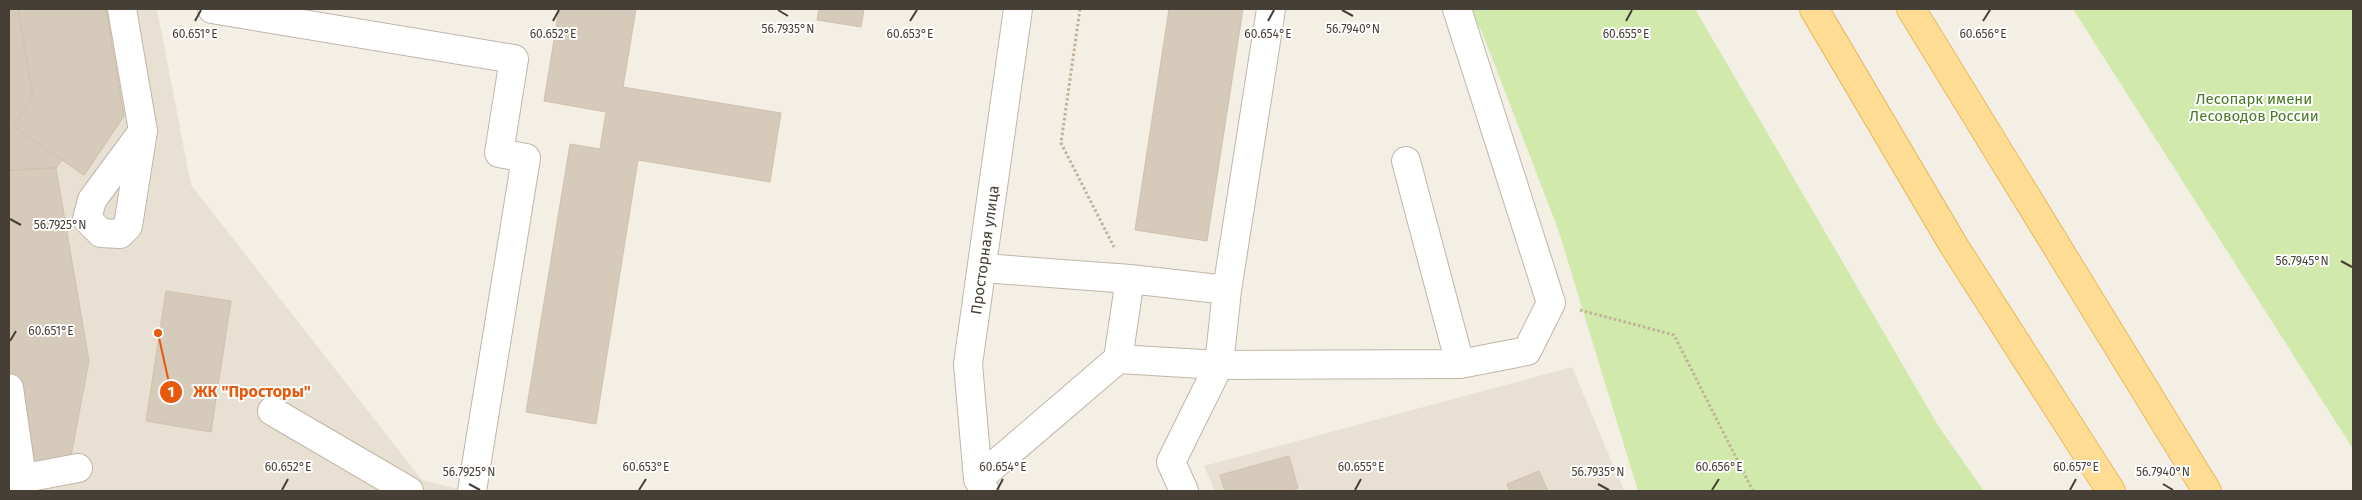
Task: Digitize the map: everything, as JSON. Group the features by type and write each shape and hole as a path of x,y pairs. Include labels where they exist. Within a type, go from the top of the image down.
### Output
{"main road":[{"path":"1814,9 1954,246 2111,491"},
{"path":"1911,9 2207,491"}],"street":[{"path":"122,9 143,131"},
{"path":"212,9 514,59 499,153 526,158 472,491"},
{"name":"Просторная улица","path":"982,485 968,364 1018,9"},
{"path":"1184,491 1171,462 1219,365 1227,290 1271,9"},
{"path":"1118,359 1219,365 1460,364 1527,351 1551,303 1457,9"},
{"path":"1406,162 1460,364"},
{"path":"983,268 1130,279 1227,290"},
{"path":"982,485 1118,359 1130,279"},
{"path":"9,388 15,480 78,468"},
{"path":"272,411 409,491"}],"path":[{"path":"1080,9 1061,143 1130,279"},
{"path":"1551,303 1674,335 1753,491"}],"shaded area":[{"path":"9,9 157,9 191,185 422,480 466,491 9,491"},
{"path":"1572,367 1624,491 1215,491 1204,466"}],"green space":[{"path":"1468,9 1695,9 1939,427 1984,491 1638,491 1558,229 1482,32"},
{"name":"Лесопарк имени Лесоводов России","path":"2073,9 2353,9 2353,449"}],"building":[{"path":"9,9 106,9 124,116 84,175 62,160 56,168 9,170"},
{"path":"18,9 106,9 124,116 84,175 13,126 33,97"},
{"path":"559,9 636,9 623,87 781,113 770,182 638,160 596,424 526,412 570,144 600,149 606,112 544,101"},
{"path":"819,9 864,9 861,27 817,20"},
{"path":"1169,9 1243,9 1207,241 1135,230"},
{"path":"56,168 89,361 71,456 9,467 9,170"},
{"path":"166,291 231,301 211,432 146,421"},
{"path":"1289,456 1298,488 1286,491 1225,491 1220,475"},
{"path":"1539,471 1548,491 1509,491 1507,484"}],"place":[{"name":"ЖК \"Просторы\"","path":"158,333"}]}
